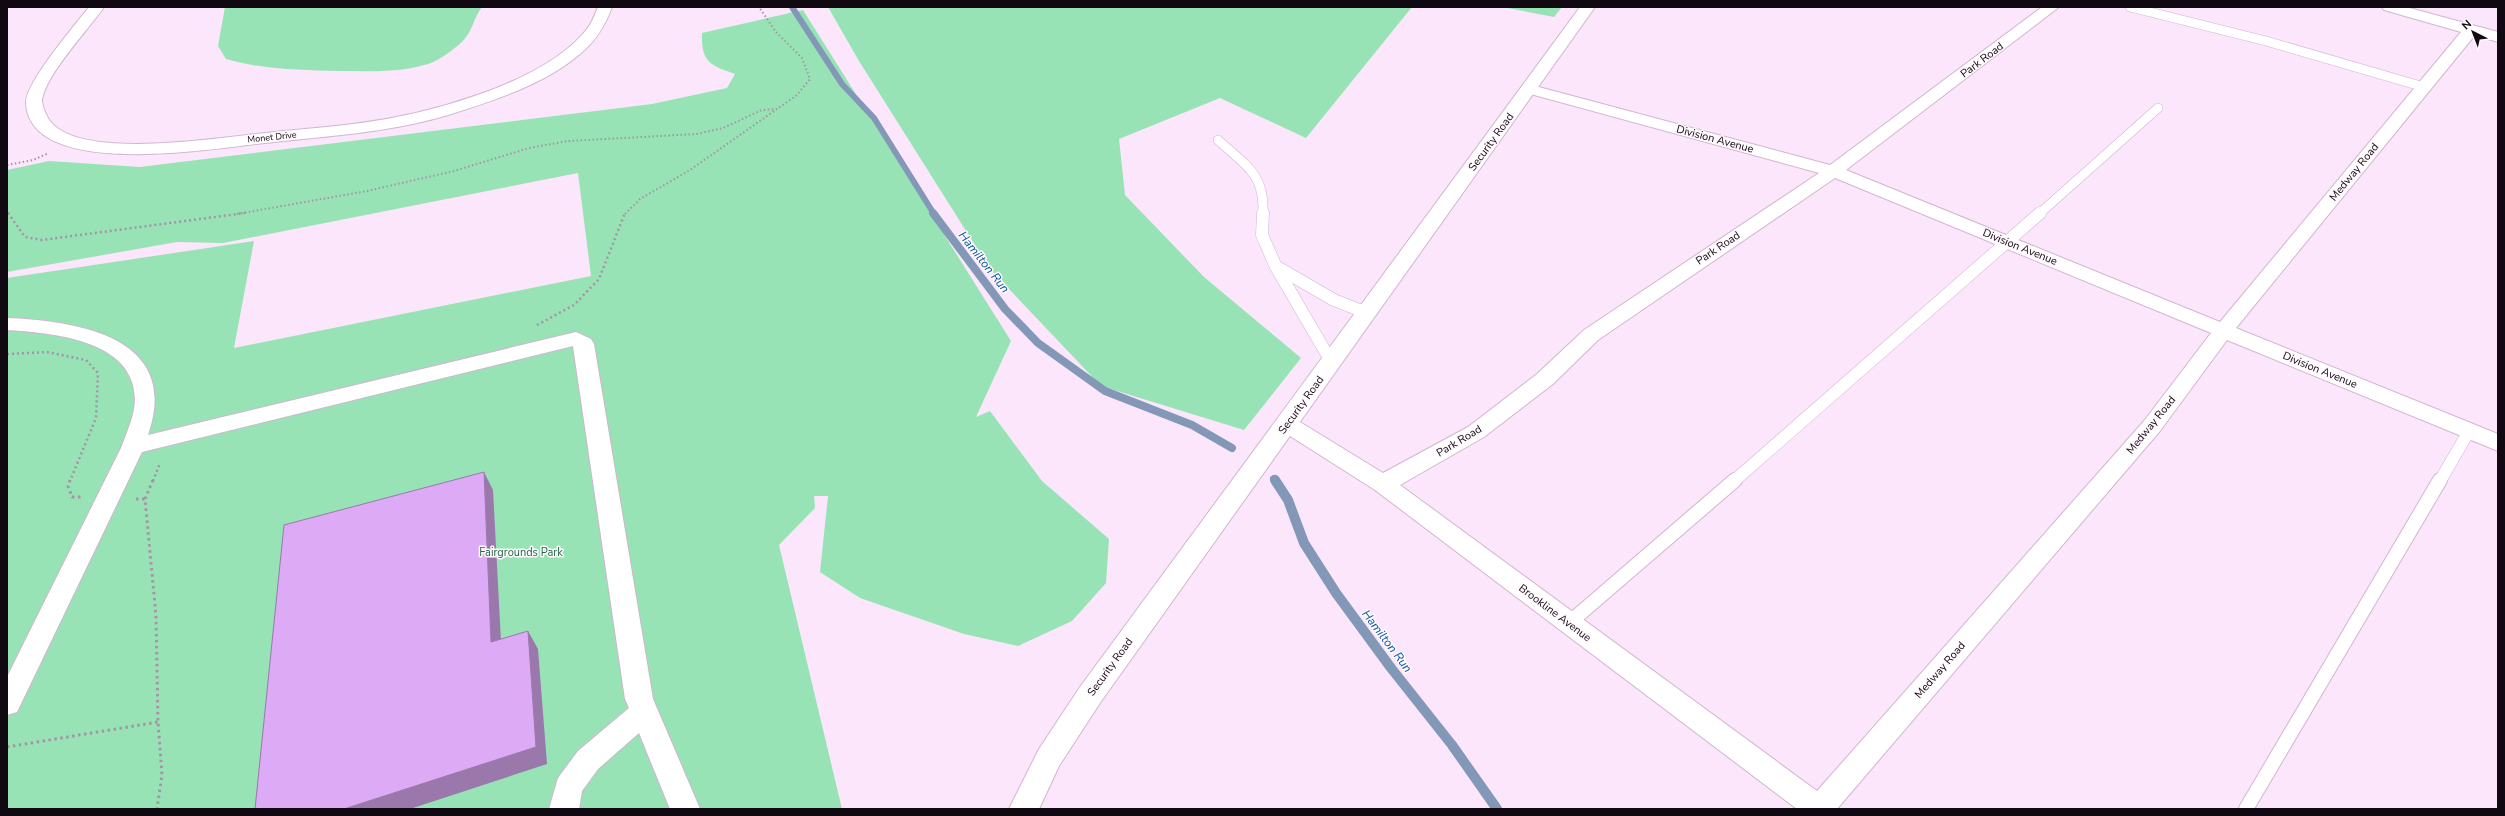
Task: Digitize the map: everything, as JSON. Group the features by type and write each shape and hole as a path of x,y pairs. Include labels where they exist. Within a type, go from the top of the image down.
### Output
{"street":[{"name":"Monet Drive","path":"97,7 42,84 34,100 36,114 44,125 54,133 73,142 102,148 134,150 171,148 385,125 435,114 505,90 537,75 565,58 583,44 596,28 605,7"},
{"name":"Security Road","path":"1024,809 1049,758 1090,695 1332,363 1588,7"},
{"name":"Park Road","path":"1383,484 1476,432 1545,379 1591,335 1833,170 2052,7"},
{"path":"2389,7 2498,37"},
{"name":"Medway Road","path":"1819,809 2152,426 2224,330 2470,30"},
{"name":"Division Avenue","path":"1529,89 1833,170 2498,443"},
{"path":"7,324 42,325 70,331 117,349 129,360 140,376 145,394 142,419 133,446 7,704"},
{"path":"133,446 168,439 576,339 584,344 639,699 684,809"},
{"name":"Brookline Avenue","path":"1287,424 1383,484 1819,809"},
{"path":"564,809 568,787 588,760 644,712"}],"lane":[{"path":"2130,7 2266,41 2424,86"},
{"path":"1569,623 1868,366 2158,108"},
{"path":"1218,140 1257,174 1264,198 1262,235 1276,266 1332,363"},
{"path":"1276,266 1334,300 1367,313"},
{"path":"2246,809 2469,431"}],"path":[{"path":"532,327 574,305 599,279 626,210 640,199 690,170 798,95 810,79 802,58 776,32 759,7"},
{"path":"7,212 18,220 20,230 25,237 42,240 109,232 249,212 367,191 454,171 529,148 568,141 697,134 723,128 762,110 778,109"},
{"path":"7,165 33,160 73,142"},
{"path":"7,354 47,352 86,360 98,373 96,418 68,486 72,497 145,499"},
{"path":"157,809 162,775 158,722 156,616 145,499 168,439"},
{"path":"7,747 158,722"}],"green space":[{"path":"225,7 482,7 466,37 443,57 428,64 406,69 362,71 283,69 240,63 226,59 218,46"},
{"path":"828,7 1412,7 1306,138 1220,98 1119,139 1125,195 1204,277 1301,358 1244,430 1101,386 990,269 859,61"},
{"path":"1502,7 1562,7 1554,17"},
{"name":"Fairgrounds Park","path":"803,10 1011,341 976,417 990,411 1042,481 1109,539 1106,583 1072,621 1018,646 964,634 860,598 820,572 828,496 814,496 815,508 779,545 842,809 7,809 7,278 254,241 234,348 591,276 578,173 223,243 177,242 7,272 7,170 49,161 140,167 652,104 727,88 735,74 714,65 709,61 703,51 702,33"}],"building":[{"path":"484,472 491,642 528,631 536,747 344,809 255,809 284,525"}],"waterway":[{"name":"Hamilton Run","path":"792,7 842,84 874,118 934,214"},
{"name":"Hamilton Run","path":"933,213 1005,309 1038,343 1105,391 1192,425 1232,448"},
{"name":"Hamilton Run","path":"1275,480 1288,500 1304,543 1336,593 1391,668 1452,745 1497,809"}]}
